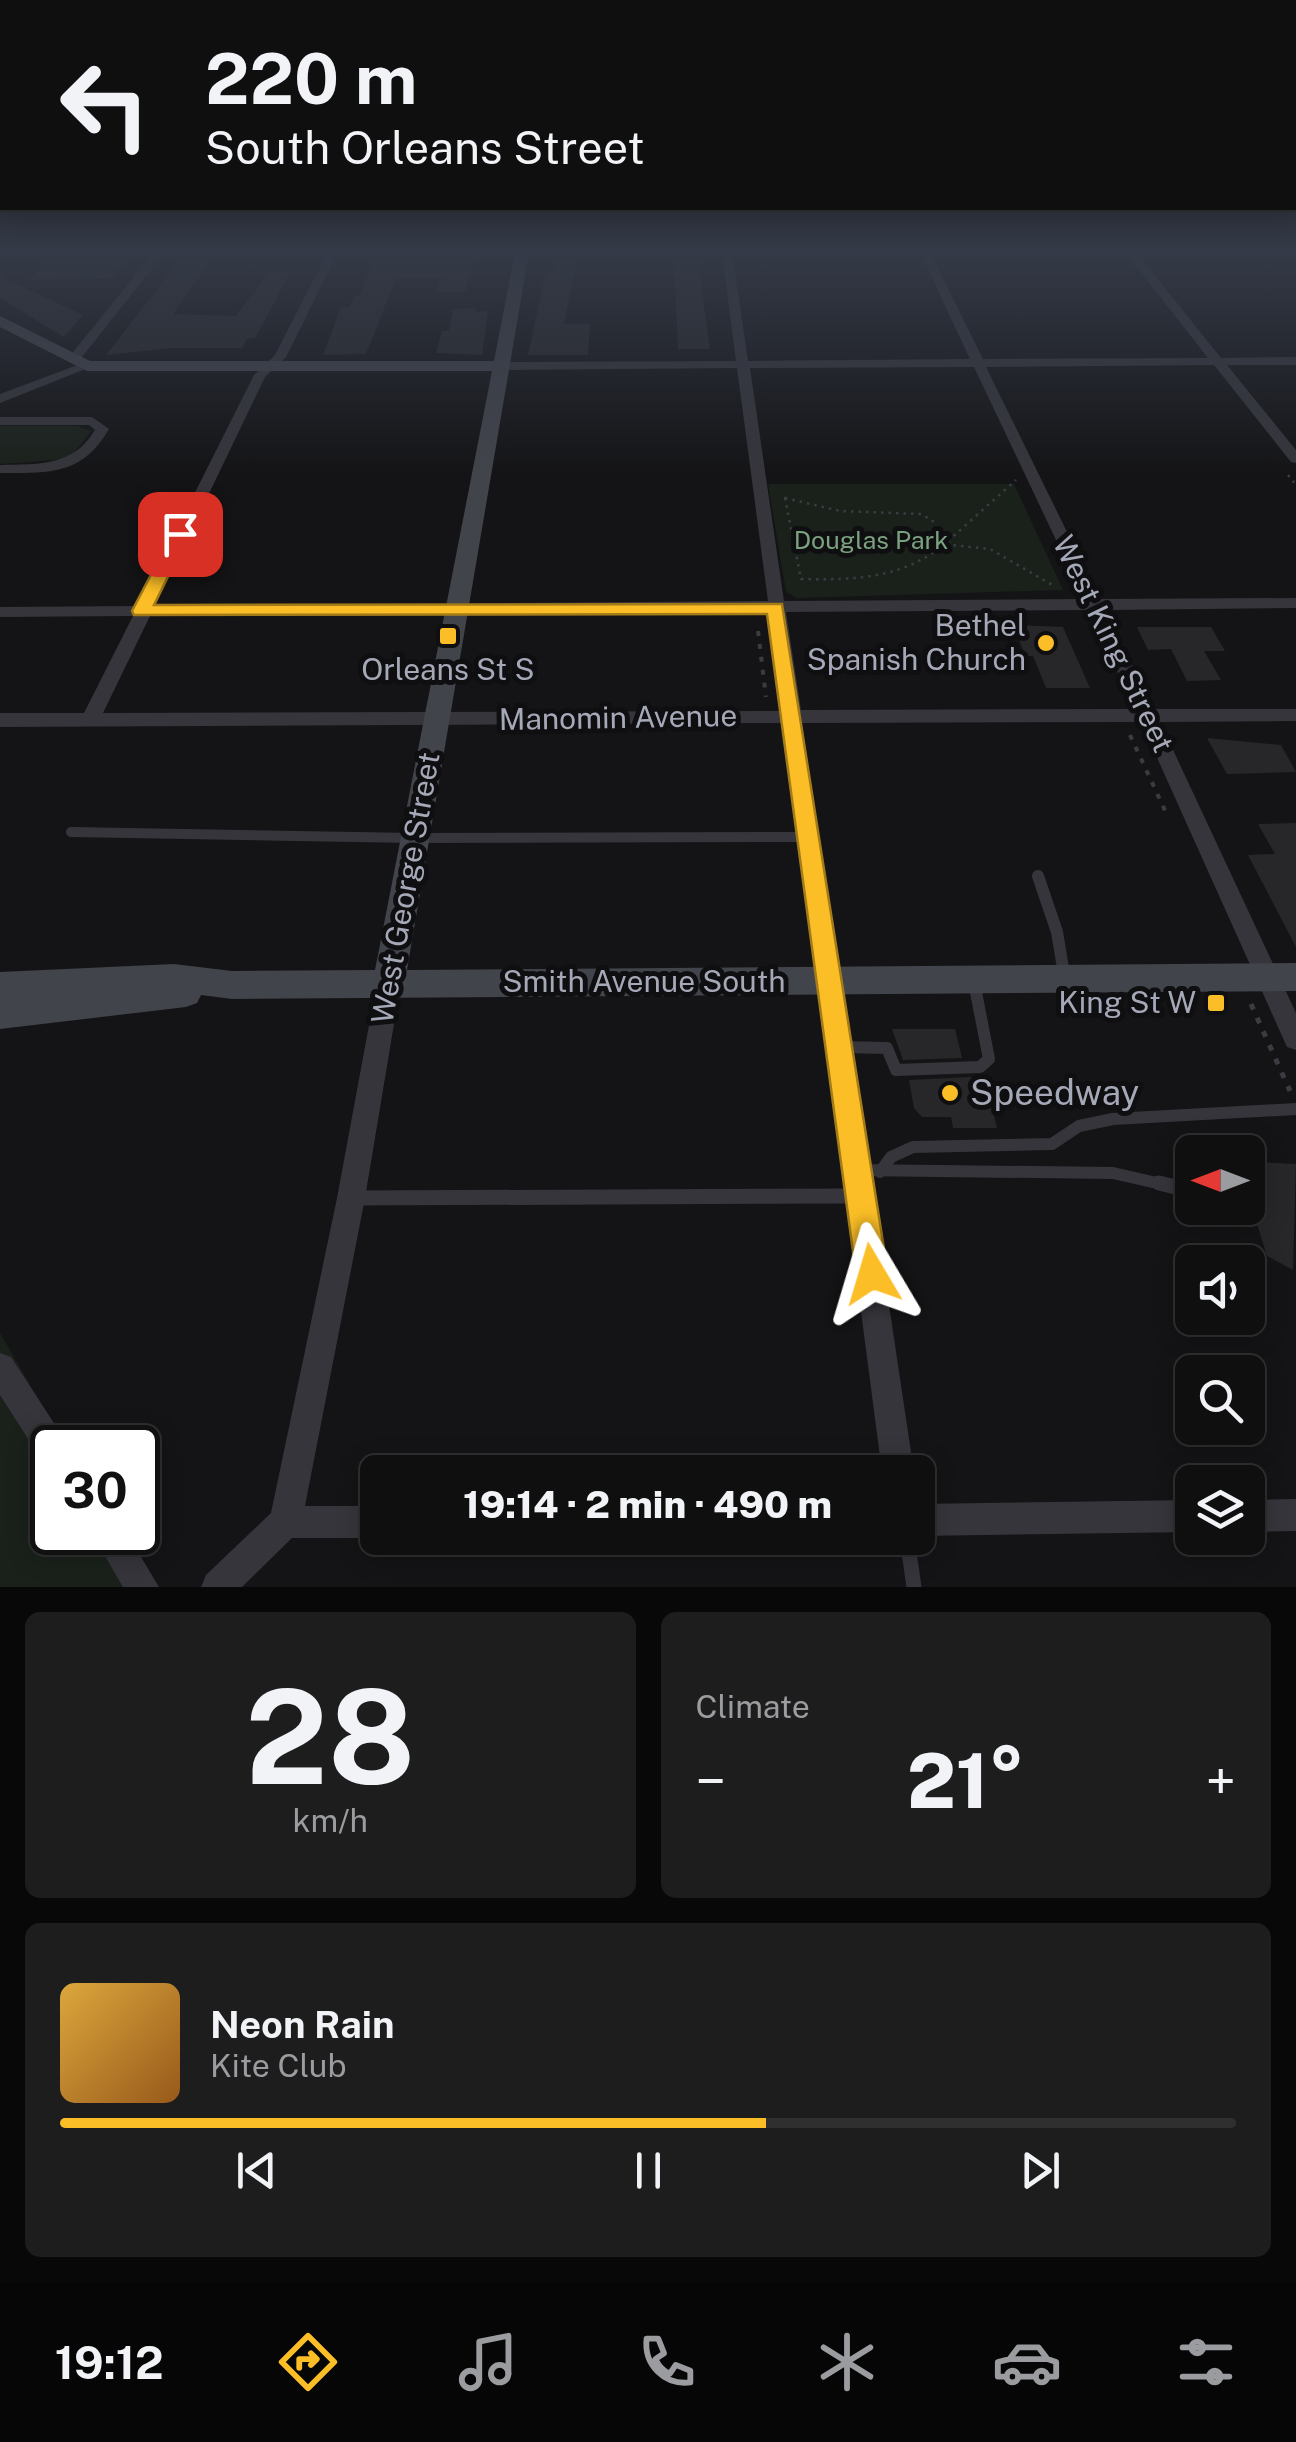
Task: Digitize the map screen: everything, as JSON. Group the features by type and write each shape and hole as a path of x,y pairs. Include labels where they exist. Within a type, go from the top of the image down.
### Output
{"street":[{"path":"10,326 80,363"},
{"path":"80,363 107,326"},
{"path":"90,720 260,376 280,357 296,326"},
{"name":"West George Street","path":"285,1522 352,1198 413,838 509,326"},
{"path":"737,326 841,1047 869,1171 862,1196 896,1455"},
{"name":"West King Street","path":"961,326 1148,716 1296,1039"},
{"path":"1188,326 1296,459"},
{"path":"0,399 80,363 502,366 1296,360"},
{"path":"0,422 92,422 102,429 81,460 54,468 0,468"},
{"path":"0,612 1296,603"},
{"name":"Manomin Avenue","path":"0,720 1296,715"},
{"name":"Smith Avenue South","path":"0,986 174,978 232,985 1065,980 1272,985"},
{"name":"Smith Avenue South","path":"0,1014 166,997 232,985"},
{"path":"0,1368 37,1425"},
{"path":"1265,1516 1296,1515"},
{"path":"935,1520 1175,1516"},
{"path":"218,1587 285,1522 360,1522"},
{"path":"122,1555 142,1587"}],"lane":[{"path":"71,832 413,838 809,836"},
{"path":"1038,876 1057,932 1065,980"},
{"path":"841,1047 887,1048 896,1070 980,1066 989,1058 974,981"},
{"path":"869,1171 913,1146 1052,1144 1079,1126 1112,1119 1296,1107"},
{"path":"869,1171 1113,1173 1175,1187"},
{"path":"352,1198 862,1196"},
{"path":"909,1555 914,1587"}],"path":[{"path":"1028,467 996,491 949,540 896,576 800,579 785,498 853,512 912,510 936,522 949,540 951,545 990,549 1066,591"},
{"path":"756,621 766,698"},
{"path":"1272,985 1251,1004 1296,1107"}],"green space":[{"path":"0,426 77,426 91,431 69,459 0,464"},
{"name":"Douglas Park","path":"768,484 1014,484 1063,590 797,598 786,592"},
{"path":"0,1333 53,1425 30,1425 30,1555 127,1555 146,1587 0,1587"}],"building":[{"path":"46,326 73,326 64,337"},
{"path":"129,326 261,326 255,338 247,339 242,348 171,348 106,355"},
{"path":"334,326 377,326 366,354 323,355"},
{"path":"450,326 486,326 482,355 436,353 442,331 449,331"},
{"path":"534,326 590,326 588,355 528,355"},
{"path":"677,326 707,326 710,349 678,349"},
{"path":"1014,625 1063,627 1090,688 1046,688 1033,656 1025,656"},
{"path":"1137,627 1211,627 1225,651 1204,651 1221,680 1187,681 1171,649 1148,650"},
{"path":"1207,738 1281,745 1296,772 1227,774"},
{"path":"1296,823 1296,947 1248,855 1275,854 1258,824"},
{"path":"892,1029 955,1029 962,1058 903,1060"},
{"path":"971,1077 986,1082 997,1128 953,1128 951,1117 922,1117 914,1108 909,1080"},
{"path":"1265,1162 1296,1164 1293,1270 1267,1256 1257,1225 1265,1225"}],"place":[{"name":"Orleans St S","path":"448,636"},
{"name":"Bethel Spanish Church","path":"1046,643"},
{"name":"King St W","path":"1216,1003"},
{"name":"Speedway","path":"950,1093"}],"route":[{"path":"180,534 141,611 776,608 872,1274"}]}
